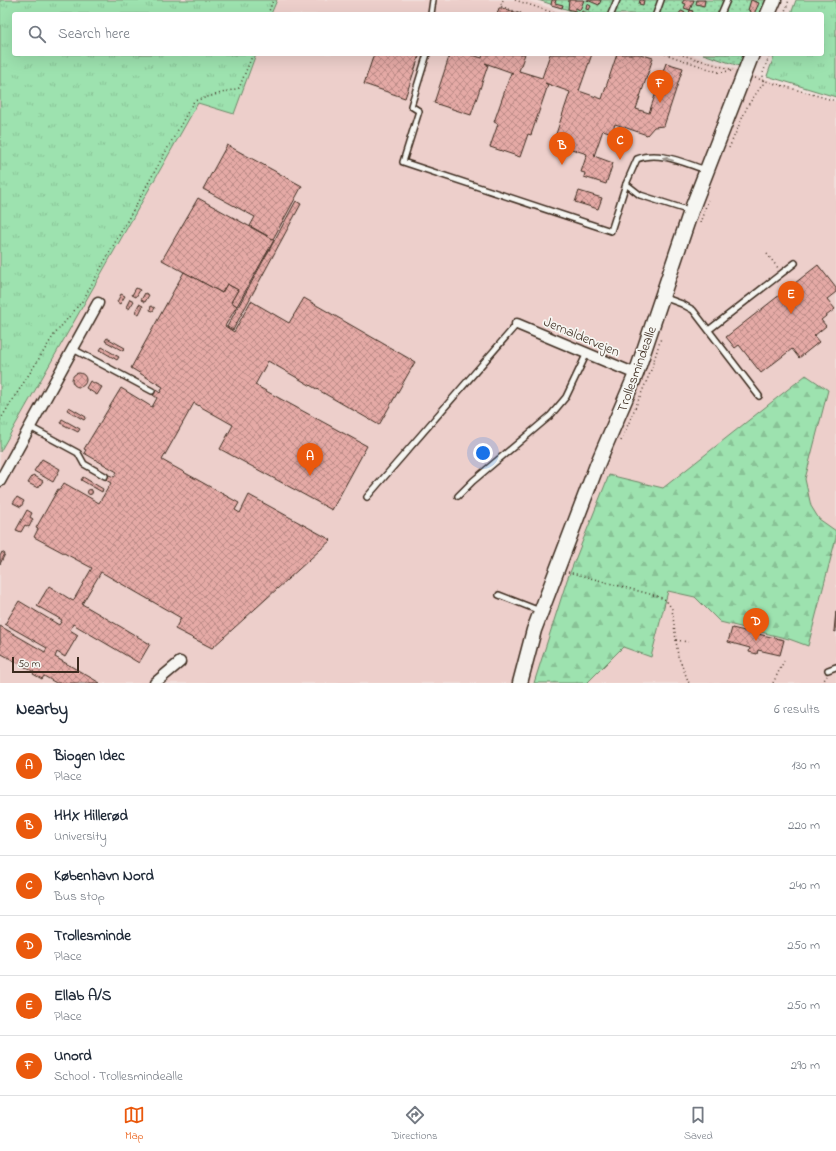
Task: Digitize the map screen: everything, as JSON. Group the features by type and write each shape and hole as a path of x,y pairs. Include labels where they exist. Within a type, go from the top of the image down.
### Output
{"street":[{"path":"769,12 774,0"},
{"name":"Trollesmindealle","path":"520,683 541,612 597,465 636,374 690,211 751,56"},
{"path":"0,481 98,303"},
{"name":"Jernaldervejen","path":"517,324 636,374"},
{"path":"154,683 180,662"}],"lane":[{"path":"431,12 433,0"},
{"path":"612,12 617,0"},
{"path":"657,12 661,0"},
{"path":"722,12 727,0"},
{"path":"426,56 411,106 419,110 403,162 610,231 636,159 643,156 658,156 706,170"},
{"path":"626,184 640,196 690,211"},
{"path":"710,330 795,263"},
{"path":"662,297 682,304 693,310 710,330 759,396"},
{"path":"367,497 517,324"},
{"path":"72,349 152,391"},
{"path":"458,496 473,481 550,416 566,397 587,353"},
{"path":"30,427 78,453 84,464 105,476"},
{"path":"500,595 541,612"},
{"path":"829,671 836,667"}],"path":[{"path":"269,12 273,0"},
{"path":"503,0 500,6 517,12"},
{"path":"515,0 552,12"},
{"path":"785,12 789,0"},
{"path":"0,420 54,334 83,300 194,101 239,88 252,56"},
{"path":"671,56 718,72 734,71 685,56"},
{"path":"728,149 744,114 756,95 763,80 762,73 769,56"},
{"path":"753,77 836,101"},
{"path":"699,225 710,197"},
{"path":"767,254 782,273"},
{"path":"618,445 650,373 663,332"},
{"path":"569,566 567,572 657,596 666,600 672,609 678,656 689,683"},
{"path":"676,640 688,642"},
{"path":"773,683 784,661"},
{"path":"822,683 829,671"}],"shaded area":[{"path":"277,0 525,0 562,12 272,12"},
{"path":"255,56 695,56 836,102 836,683 0,683 0,453 198,103 234,114"}],"green space":[{"path":"0,0 277,0 272,12 12,12 12,56 255,56 234,114 198,103 0,452"},
{"path":"538,0 766,0 762,12 575,12"},
{"path":"796,0 836,0 836,97 767,76 774,56 824,56 824,12 792,12"},
{"path":"709,56 743,56 739,66"},
{"path":"806,375 828,390 805,479 811,506 819,519 836,531 836,538 808,646 789,639 720,622 695,597 668,591 651,657 623,647 587,683 534,683 567,580 609,475 663,488"}],"building":[{"path":"552,0 556,0 555,3 563,5 562,8 551,5"},
{"path":"569,0 584,0 580,10 576,8 575,11 568,9"},
{"path":"587,0 601,0 599,5"},
{"path":"640,0 644,0 643,5 639,4"},
{"path":"684,0 694,0 690,10 684,8 686,4 682,3"},
{"path":"697,0 705,0 704,6 696,4"},
{"path":"751,0 759,3 755,12 748,10"},
{"path":"587,4 591,6 589,10 586,9"},
{"path":"499,8 502,8 515,12 498,12"},
{"path":"373,56 419,56 405,98 364,84"},
{"path":"449,56 476,56 482,58 482,56 524,56 519,71 542,78 549,56 591,56 579,91 602,99 616,56 646,56 653,58 636,109 649,113 666,63 683,68 664,126 654,127 647,135 615,124 612,133 603,130 594,156 613,163 606,184 584,177 585,173 581,172 587,154 553,143 570,92 545,83 548,85 531,135 528,134 520,157 490,147 498,124 494,122 511,73 513,73 485,63 488,65 471,115 434,103"},
{"path":"227,145 302,186 273,239 250,226 255,217 203,189"},
{"path":"579,191 602,198 598,209 575,202"},
{"path":"198,198 274,240 237,306 231,302 238,290 227,284 222,293 162,260"},
{"path":"296,201 301,204 233,330 227,327"},
{"path":"818,265 836,288 836,292 827,299 835,309 821,320 826,326 814,336 819,342 799,358 792,349 761,373 739,345 735,348 726,337"},
{"path":"184,272 222,293 227,284 238,290 231,302 237,306 225,326 234,332 251,301 289,323 304,298 415,362 379,425 268,361 255,385 367,446 332,510 220,449 233,425 194,403 162,460 239,503 235,510 240,513 249,495 331,540 212,648 175,629 181,618 101,572 82,604 150,644 139,663 73,624 70,630 78,635 65,657 57,652 55,657 100,683 56,683 44,676 42,679 33,674 34,672 0,653 0,626 45,652 47,648 5,624 19,601 59,625 62,620 37,606 49,586 73,601 92,568 34,537 38,529 36,528 58,489 60,490 64,483 99,503 111,483 106,480 109,475 114,477 117,472 84,453 86,450 84,449 121,388 152,407 157,398 153,395 156,390 160,393 163,387 131,368"},
{"path":"136,288 140,290 136,297 132,295"},
{"path":"145,293 149,295 145,302 141,300"},
{"path":"121,294 125,296 120,304 117,302"},
{"path":"130,299 134,301 129,309 126,307"},
{"path":"139,304 143,306 139,314 135,312"},
{"path":"151,306 155,308 153,311 150,310"},
{"path":"107,338 125,348 123,351 105,341"},
{"path":"102,347 119,357 117,360 100,350"},
{"path":"79,373 84,375 86,380 84,385 79,387 74,385 72,380 74,375"},
{"path":"90,381 102,387 97,395 86,388"},
{"path":"69,407 86,417 84,420 67,410"},
{"path":"62,419 80,429 78,432 60,423"},
{"path":"42,459 60,469 53,482 34,471"},
{"path":"33,475 43,481 38,488 28,483"},
{"path":"83,477 103,489 102,492 81,480"},
{"path":"90,489 93,492 90,495 87,492"},
{"path":"17,497 24,501 21,507 13,503"},
{"path":"27,510 32,513 30,517 33,519 29,527 25,525 21,532 16,530"},
{"path":"2,552 5,554 0,564 0,556"},
{"path":"836,611 836,632 834,631"},
{"path":"732,628 784,640 780,655 758,650 757,654 749,652 750,648 728,642"}],"place":[{"name":"Unord","path":"660,103"},
{"name":"København Nord","path":"620,160"},
{"name":"HHX Hillerød","path":"562,165"},
{"name":"Ellab A/S","path":"791,314"},
{"name":"Biogen Idec","path":"310,476"},
{"name":"Trollesminde","path":"756,641"}]}
